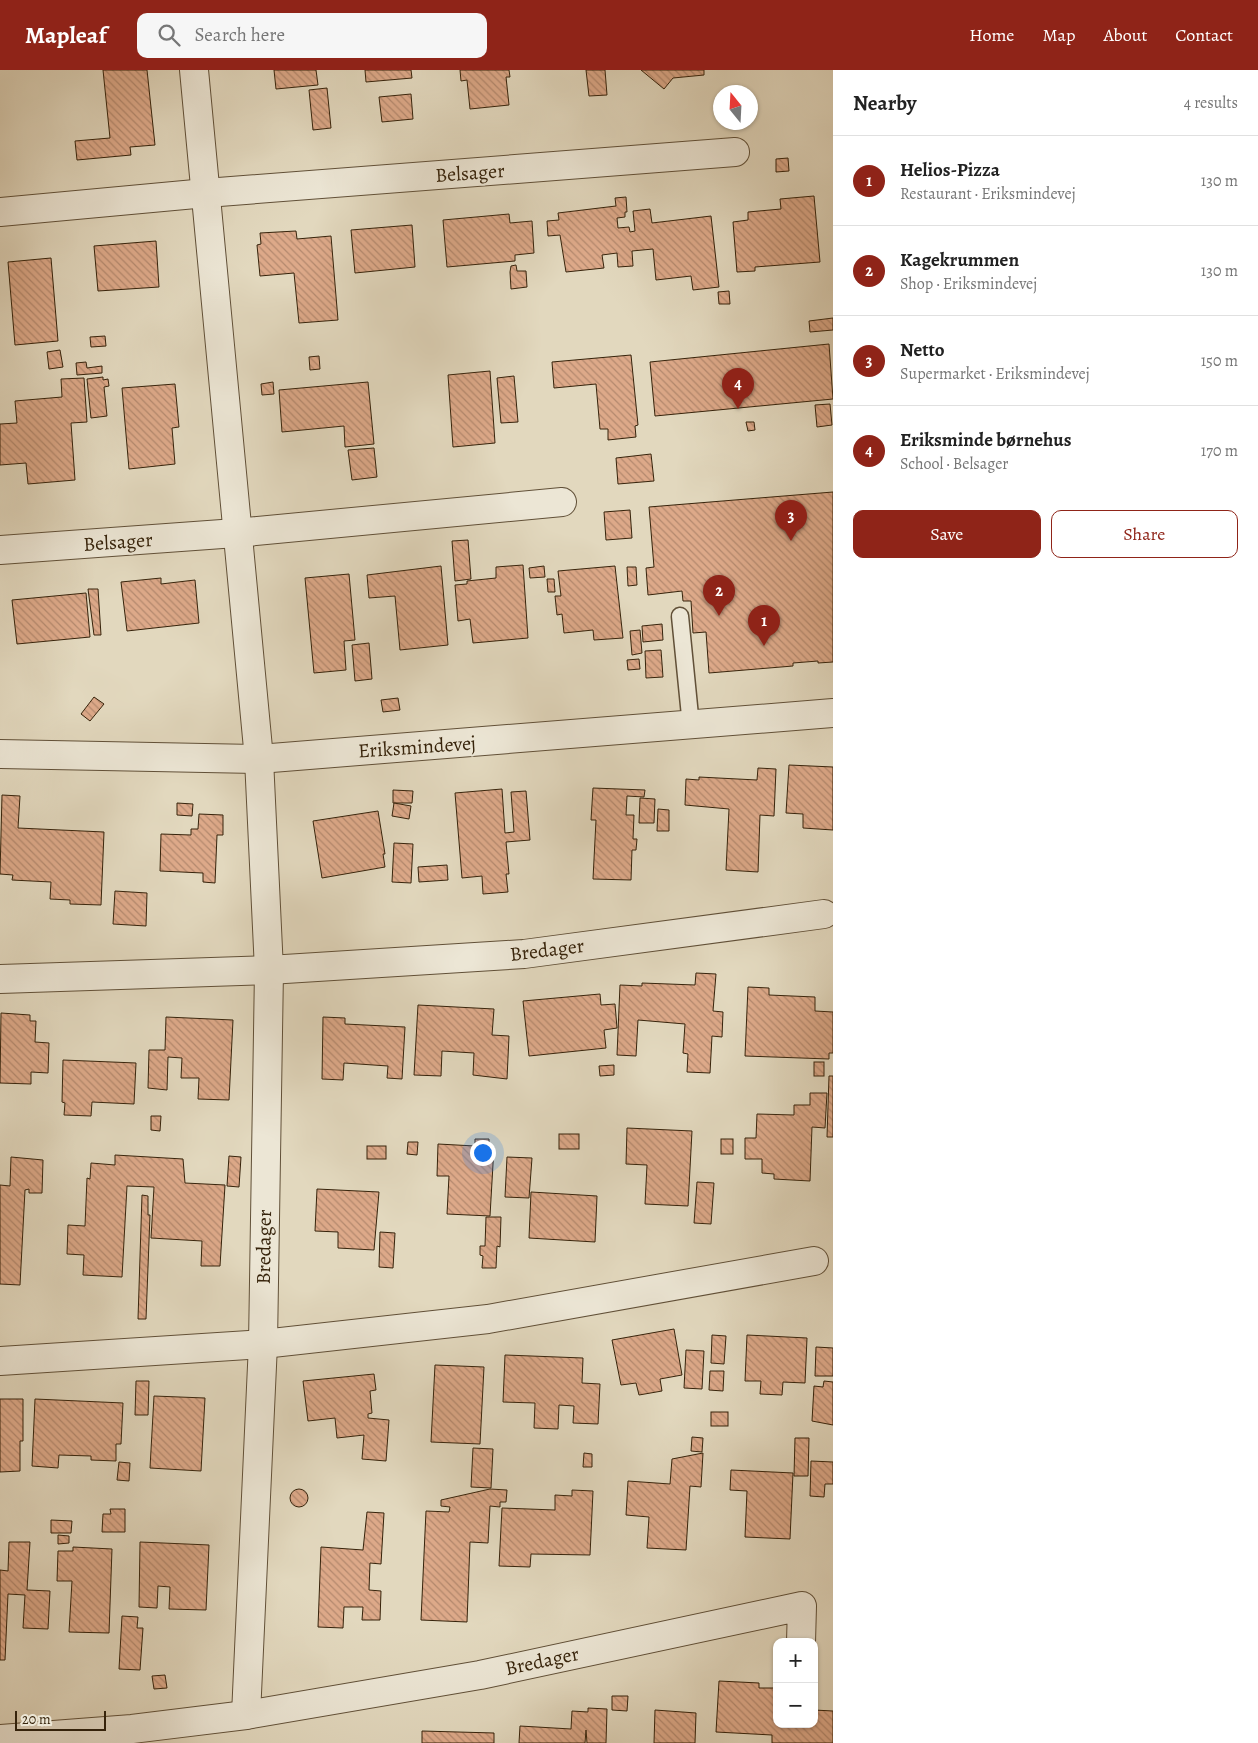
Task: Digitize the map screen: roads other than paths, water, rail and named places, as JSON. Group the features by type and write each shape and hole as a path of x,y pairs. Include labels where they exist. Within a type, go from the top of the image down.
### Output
{"street":[{"path":"194,70 236,534 259,759"},
{"name":"Belsager","path":"0,212 206,193 735,152"},
{"name":"Belsager","path":"0,550 236,534 562,502"},
{"name":"Eriksmindevej","path":"0,754 259,759 691,726 833,713"},
{"name":"Bredager","path":"246,1715 263,1344 269,970 259,759"},
{"name":"Bredager","path":"0,980 269,970 524,954 824,914"},
{"path":"0,1361 263,1344 488,1319 814,1261"},
{"name":"Bredager","path":"0,1739 132,1729 246,1715 480,1675 802,1606 802,1638"}],"lane":[{"path":"680,616 691,726"}],"place":[{"name":"Eriksminde børnehus","path":"738,409"},
{"name":"Netto","path":"791,541"},
{"name":"Kagekrummen","path":"719,616"},
{"name":"Helios-Pizza","path":"764,646"}]}
